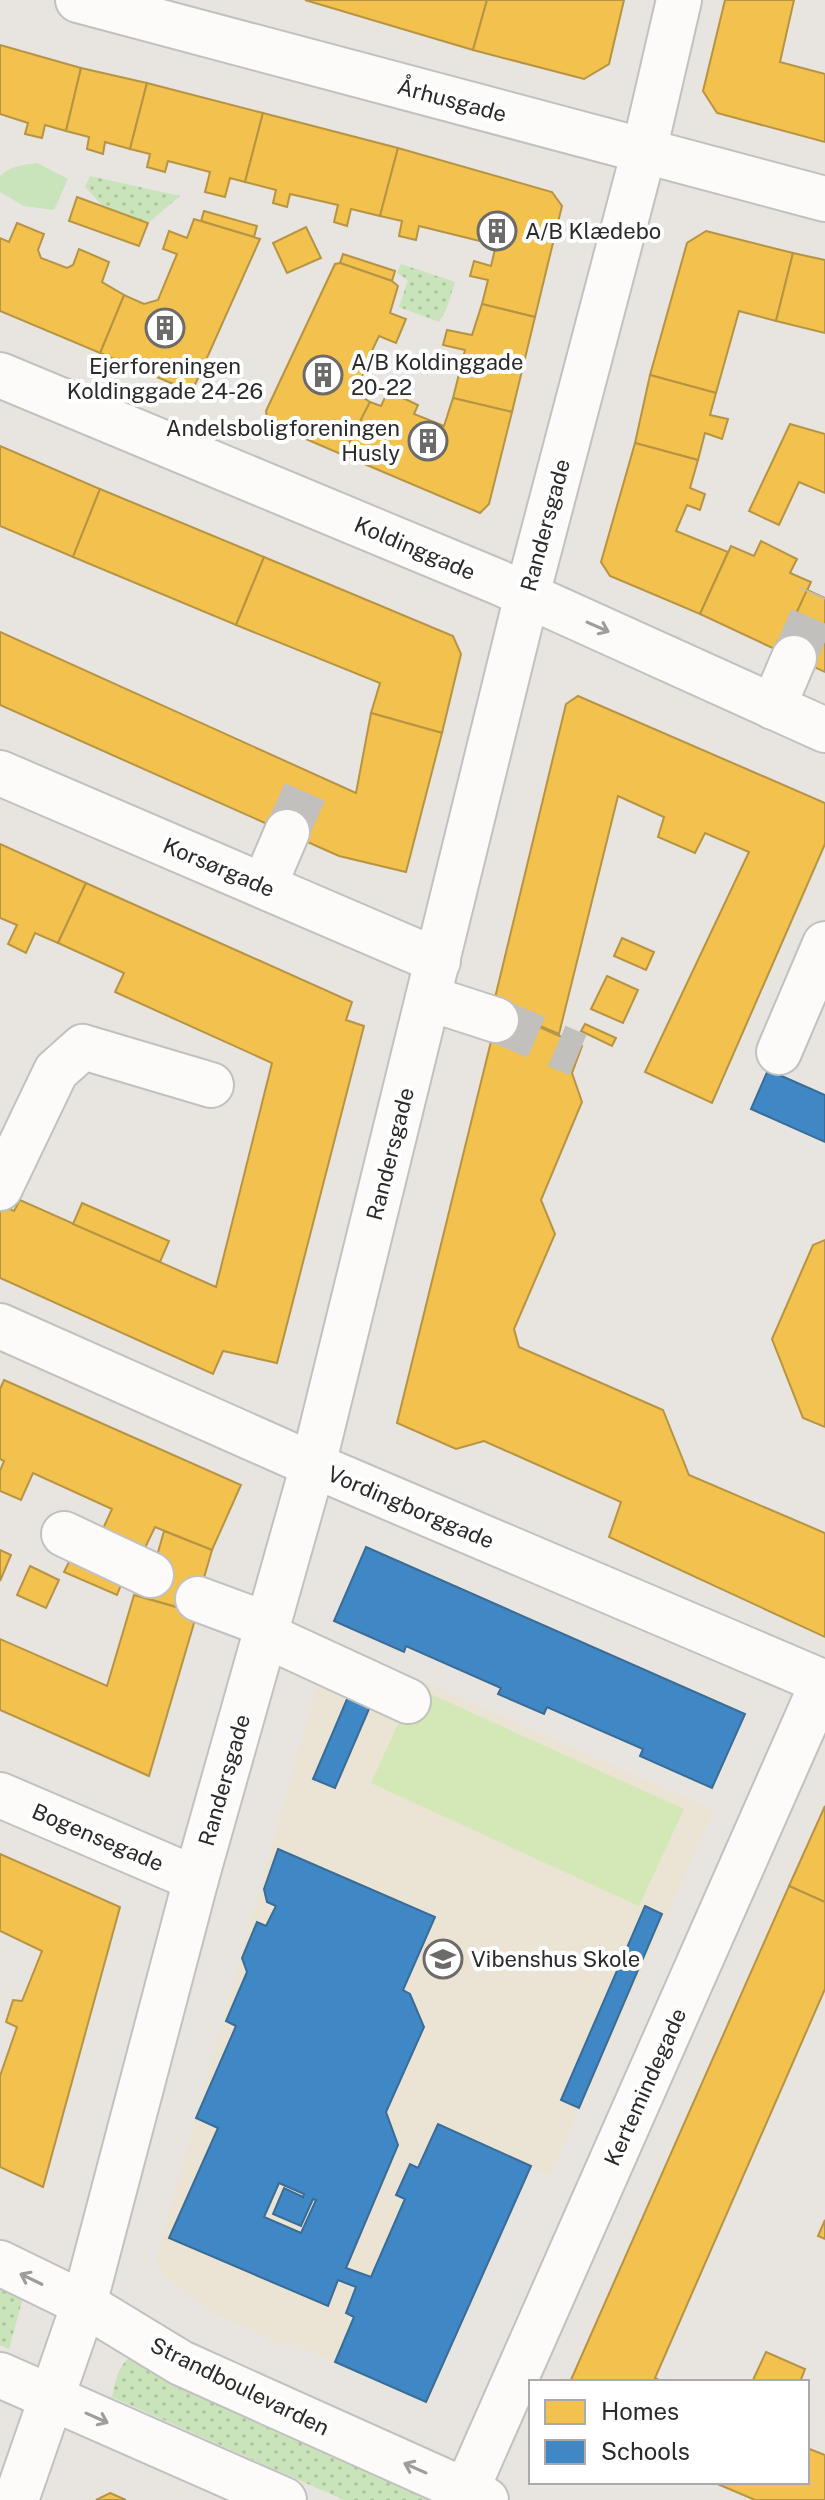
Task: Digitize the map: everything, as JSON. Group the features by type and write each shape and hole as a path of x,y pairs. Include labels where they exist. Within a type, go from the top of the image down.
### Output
{"street":[{"name":"Århusgade","path":"78,0 825,199"},
{"name":"Randersgade","path":"53,2399 84,2304 196,1879 313,1465 527,595 644,151 679,0"},
{"name":"Koldinggade","path":"0,375 527,595 825,730"},
{"path":"773,707 794,658"},
{"name":"Korsørgade","path":"0,773 264,886 433,980 496,1020"},
{"path":"264,886 287,832"},
{"path":"779,1052 825,944"},
{"path":"0,1188 56,1071 83,1047 211,1085"},
{"name":"Vordingborggade","path":"0,1326 313,1465 824,1682"},
{"path":"64,1534 151,1575"},
{"path":"198,1599 408,1701"},
{"name":"Kertemindegade","path":"476,2496 504,2406 824,1682"},
{"name":"Bogensegade","path":"0,1795 196,1879"},
{"name":"Strandboulevarden","path":"0,2263 84,2304 181,2363 476,2496"},
{"path":"0,2375 284,2500"},
{"path":"16,2500 53,2399"}],"shaded area":[{"name":"Vibenshus Skole","path":"330,1640 714,1810 550,2175 531,2167 426,2402 289,2342 286,2346 214,2313 163,2276 156,2258"}],"green space":[{"path":"37,163 68,179 54,210 24,206 0,192 0,176 17,166"},
{"path":"90,176 180,196 148,223 102,205 85,187"},
{"path":"401,264 455,282 439,322 399,307 408,280 397,273"},
{"path":"415,1687 684,1809 639,1906 371,1783"},
{"path":"0,2281 24,2294 9,2349 0,2345"},
{"path":"129,2358 142,2362 213,2402 430,2500 344,2500 112,2397 119,2371"}],"building: Homes":[{"path":"305,0 487,0 473,50"},
{"path":"487,0 624,0 609,64 584,79 473,50"},
{"path":"725,0 794,0 780,62 825,74 825,142 717,113 703,91"},
{"path":"0,45 81,68 66,131 45,125 42,138 25,134 28,123 0,114"},
{"path":"81,68 147,83 130,149 105,142 103,154 87,149 89,137 66,131"},
{"path":"147,83 263,113 245,182 230,178 225,197 205,192 210,172 168,161 165,172 147,167 150,154 130,149"},
{"path":"263,113 398,148 380,216 351,209 347,226 334,222 338,205 290,194 287,207 273,203 276,190 245,182"},
{"name":"A/B Klædebo","path":"398,148 552,192 562,206 535,317 482,304 488,280 470,276 474,261 491,266 496,245 419,226 416,240 399,236 402,221 380,216"},
{"path":"77,197 148,223 139,246 69,221"},
{"path":"204,211 257,226 254,237 201,221"},
{"name":"Ejerforeningen Koldinggade 24-26","path":"194,219 260,239 194,387 185,389 100,353 124,295 144,304 158,300 177,254 163,249 169,231 187,238"},
{"path":"17,223 44,234 38,250 41,258 67,268 73,265 79,249 109,262 102,282 124,295 100,353 0,311 0,238 9,242"},
{"path":"306,227 321,258 287,273 273,243"},
{"path":"706,231 793,253 776,321 739,311 716,393 650,375 687,243"},
{"path":"793,253 825,260 825,333 776,321"},
{"path":"343,254 395,271 392,281 340,263"},
{"name":"A/B Koldinggade 20-22","path":"335,264 392,281 398,286 390,313 406,319 396,343 379,336 369,357 356,393 370,402 343,455 273,425 266,411"},
{"path":"482,304 535,317 512,412 453,398 465,350 443,345 447,330 472,335"},
{"path":"650,375 716,393 710,415 728,419 722,439 705,433 698,460 635,443"},
{"name":"Andelsboligforeningen Husly","path":"388,391 418,405 414,414 444,426 453,398 512,412 489,504 480,513 343,455 370,402 381,406"},
{"path":"790,424 825,434 825,493 799,482 779,525 749,511"},
{"path":"635,443 698,460 690,488 705,494 700,510 687,505 676,531 728,552 700,614 610,576 601,562"},
{"path":"0,446 100,489 73,557 0,526"},
{"path":"100,489 264,557 236,625 73,557"},
{"path":"761,541 797,559 790,573 811,582 779,651 700,614 731,546 754,556"},
{"path":"264,557 453,636 461,654 442,733 371,713 380,683 236,625"},
{"path":"807,590 825,598 825,672 779,651"},
{"path":"0,632 356,793 371,713 442,733 406,872 339,856 0,705"},
{"path":"578,696 825,803 825,844 712,1103 645,1072 749,852 705,833 695,853 658,837 664,817 618,796 559,1034 493,1006 566,704"},
{"path":"0,844 86,883 58,943 35,933 26,953 8,944 17,925 0,918"},
{"path":"86,883 352,1002 346,1020 364,1026 277,1363 223,1351 213,1374 0,1278 0,1205 14,1211 20,1200 216,1287 272,1063 115,992 124,973 58,943"},
{"path":"622,938 654,952 646,970 614,956"},
{"path":"607,976 638,990 623,1023 591,1009"},
{"path":"499,1009 582,1046 572,1073 582,1102 541,1200 555,1234 514,1329 519,1347 663,1410 689,1475 825,1533 825,1637 609,1537 621,1502 484,1441 456,1449 397,1423"},
{"path":"585,1024 616,1038 612,1046 581,1031"},
{"path":"82,1203 169,1241 160,1262 73,1224"},
{"path":"825,1240 825,1427 803,1418 772,1339 813,1245"},
{"path":"4,1380 241,1485 212,1550 155,1527 143,1552 101,1533 112,1509 33,1473 21,1500 0,1491 0,1471 4,1461 0,1459 0,1389"},
{"path":"164,1531 212,1550 194,1612 145,1598"},
{"path":"0,1550 11,1555 0,1581"},
{"path":"72,1556 121,1585 117,1595 64,1572"},
{"path":"30,1566 59,1580 46,1608 17,1595"},
{"path":"134,1595 197,1613 149,1776 0,1710 0,1639 107,1686"},
{"path":"825,1806 825,1902 789,1886"},
{"path":"0,1854 120,1907 43,2187 0,2167 0,2076 17,2027 6,2022 13,2000 22,2001 42,1951 0,1931"},
{"path":"789,1886 825,1902 825,1989 655,2378 659,2380 571,2380"},
{"path":"825,2220 825,2239 818,2236"},
{"path":"766,2352 805,2369 801,2380 753,2380"},
{"path":"809,2449 825,2455 825,2500 755,2500 718,2484 809,2484"},
{"path":"110,2493 126,2500 96,2500"}],"building: Schools":[{"path":"768,1070 825,1095 825,1142 751,1109"},
{"path":"366,1547 745,1714 712,1788 640,1756 643,1749 547,1707 544,1714 498,1694 501,1688 406,1646 404,1652 334,1621"},
{"path":"350,1692 372,1702 335,1788 313,1779"},
{"path":"278,1849 435,1917 403,1990 410,1994 424,2027 386,2112 398,2145 346,2268 371,2277 405,2199 396,2195 410,2164 418,2168 438,2124 531,2166 426,2402 335,2362 354,2317 346,2313 356,2287 338,2280 328,2306 169,2238 218,2128 196,2118 236,2026 226,2021 247,1972 242,1958 257,1922 266,1926 276,1906 267,1902 264,1889","holes":["279,2183 304,2194 303,2197 284,2188 273,2214 301,2226 313,2199 316,2200 301,2233 264,2217"]},
{"path":"645,1906 662,1914 579,2108 561,2100"}],"tunnel":[{"path":"794,658 821,596"},
{"path":"287,832 313,774"},
{"path":"496,1020 578,1055"}],"place":[{"name":"A/B Klædebo","path":"497,231"},
{"name":"Ejerforeningen Koldinggade 24-26","path":"165,328"},
{"name":"A/B Koldinggade 20-22","path":"323,375"},
{"name":"Andelsboligforeningen Husly","path":"428,441"},
{"name":"Vibenshus Skole","path":"443,1959"}]}
